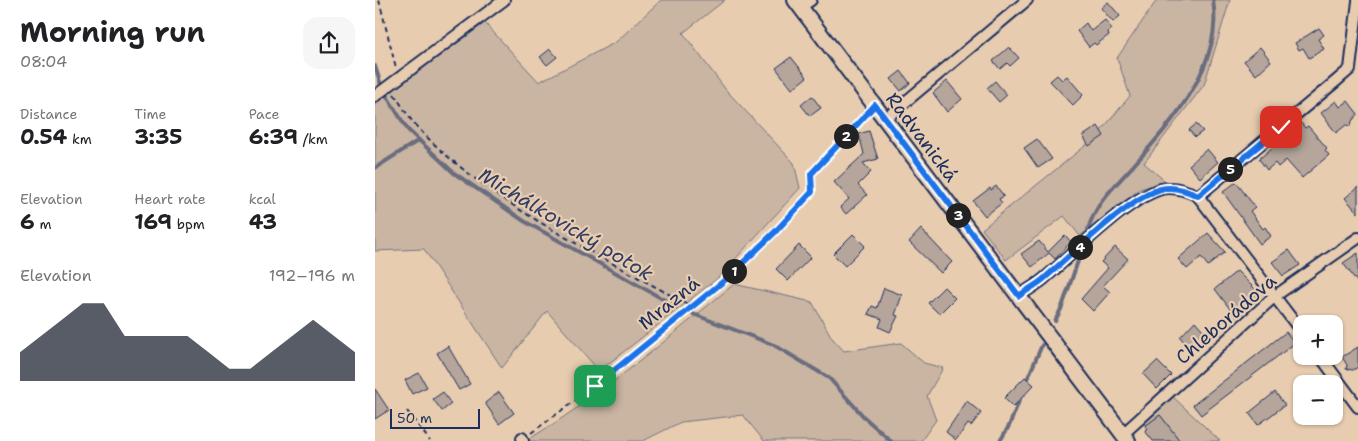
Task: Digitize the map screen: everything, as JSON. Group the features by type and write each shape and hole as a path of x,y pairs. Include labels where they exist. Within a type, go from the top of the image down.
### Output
{"street":[{"path":"375,96 504,0"},
{"path":"885,119 1027,0"},
{"path":"1198,196 1350,69 1358,1"},
{"name":"Radvanická","path":"802,2 885,119 1125,438"},
{"path":"1019,296 1046,277 1112,221 1144,197 1169,188 1182,190 1198,196 1293,320"},
{"name":"Chleborádova","path":"1125,438 1275,296 1358,238"},
{"path":"1327,365 1356,402"}],"path":[{"path":"379,0 399,78"},
{"path":"389,86 417,127 459,167 529,215 692,307"},
{"name":"Mrazná","path":"522,440 554,418 692,307 768,239 812,192 811,174 875,105"},
{"path":"407,411 430,441"}],"shaded area":[{"path":"661,0 725,0 683,33 726,90 794,163 800,188 718,278 599,371 547,311 502,368 424,249 375,251 375,103 485,23 539,82 616,42"},
{"path":"1157,0 1230,0 1204,85 1144,163 1165,181 1140,189 1080,236 1064,216 1006,260 982,229 1095,138 1130,96 1117,58"},
{"path":"734,284 812,302 832,338 844,351 901,343 924,363 943,368 927,396 936,420 921,441 764,441 743,415 681,422 643,441 530,441 529,439 583,404 635,365"},
{"path":"1171,395 1220,441 1180,441 1160,415 1145,426 1141,421"}],"building":[{"path":"1108,2 1120,16 1113,22 1101,8"},
{"path":"1105,20 1112,29 1108,32 1109,35 1096,45 1094,43 1089,47 1077,31 1086,23 1091,31"},
{"path":"1319,28 1324,35 1318,39 1324,49 1309,58 1303,48 1299,50 1295,43"},
{"path":"1009,47 1019,58 1010,66 1007,63 1000,69 993,61"},
{"path":"1260,47 1271,61 1256,75 1244,61"},
{"path":"550,49 557,57 547,65 540,57"},
{"path":"791,57 807,77 792,89 776,68"},
{"path":"901,71 910,83 901,91 891,79"},
{"path":"1057,75 1062,80 1067,76 1083,95 1073,105 1050,81"},
{"path":"947,81 962,99 947,112 933,93"},
{"path":"995,81 1007,95 999,102 987,88"},
{"path":"812,96 821,108 810,116 801,105"},
{"path":"1336,101 1340,107 1348,101 1358,114 1352,121 1351,126 1346,125 1336,133 1321,113"},
{"path":"1301,123 1305,128 1308,126 1327,148 1325,150 1329,155 1302,178 1286,160 1278,167 1275,163 1267,170 1259,159"},
{"path":"1196,124 1203,131 1195,137 1189,130"},
{"path":"1098,126 1104,136 1089,146 1083,136"},
{"path":"869,131 878,159 863,163 871,172 858,185 867,195 846,214 840,207 849,199 834,182 864,154 859,134"},
{"path":"1037,139 1052,159 1038,168 1024,148"},
{"path":"1207,149 1218,162 1200,178 1189,165"},
{"path":"1236,182 1255,207 1250,211 1263,229 1265,227 1271,236 1260,244 1223,192"},
{"path":"996,186 1004,196 999,199 1002,203 985,216 973,201 990,188 991,190"},
{"path":"1358,187 1358,213 1345,198"},
{"path":"921,229 952,262 941,273 909,242"},
{"path":"1208,233 1225,252 1208,266 1201,257 1187,269 1178,259"},
{"path":"853,234 865,246 845,266 833,254"},
{"path":"1065,235 1071,242 1055,259 1049,253 1032,267 1021,254 1039,241 1048,252"},
{"path":"799,245 811,257 788,281 776,269"},
{"path":"1115,247 1128,259 1103,286 1110,292 1093,311 1081,299 1108,268 1101,262"},
{"path":"1289,250 1300,265 1283,276 1272,262"},
{"path":"1358,253 1358,283 1343,263"},
{"path":"1237,271 1261,295 1236,317 1215,289"},
{"path":"944,287 955,298 939,314 928,303"},
{"path":"884,288 902,295 895,315 898,316 890,332 879,327 882,319 868,314 872,306 877,308"},
{"path":"1195,321 1209,337 1192,351 1180,337"},
{"path":"1286,332 1293,341 1293,345 1201,415 1193,405"},
{"path":"448,346 470,384 459,390 437,353"},
{"path":"1358,347 1358,367 1353,370 1346,369 1347,365 1343,356"},
{"path":"1157,361 1171,375 1157,389 1143,374"},
{"path":"419,373 427,387 412,394 405,380"},
{"path":"1025,377 1034,385 1013,407 1004,398"},
{"path":"375,389 389,410 375,419"},
{"path":"443,392 451,404 442,411 433,399"},
{"path":"499,392 514,413 499,424 485,403"},
{"path":"1275,392 1285,405 1258,425 1249,413"},
{"path":"967,401 981,413 971,426 968,424 956,440 946,432"},
{"path":"1160,415 1180,441 1153,441 1145,431 1147,429 1145,426"}],"waterway":[{"path":"1088,229 1096,210 1106,195 1163,131 1192,91 1203,70 1211,47 1214,24 1213,0"},
{"name":"Michálkovický potok","path":"375,66 382,88"},
{"name":"Michálkovický potok","path":"386,95 408,130 454,173 524,221 677,307"},
{"path":"375,168 419,140"},
{"path":"1055,321 1062,307 1079,258"},
{"name":"Michálkovický potok","path":"693,314 774,345 829,378 865,418 891,441"},
{"path":"1026,382 1042,345"},
{"path":"1000,441 1009,426 1021,396"}],"route":[{"path":"595,386 725,280 775,232 812,192 811,174 875,105 1019,296 1046,277 1067,257 1144,197 1169,188 1188,191 1198,196 1281,127"}]}
